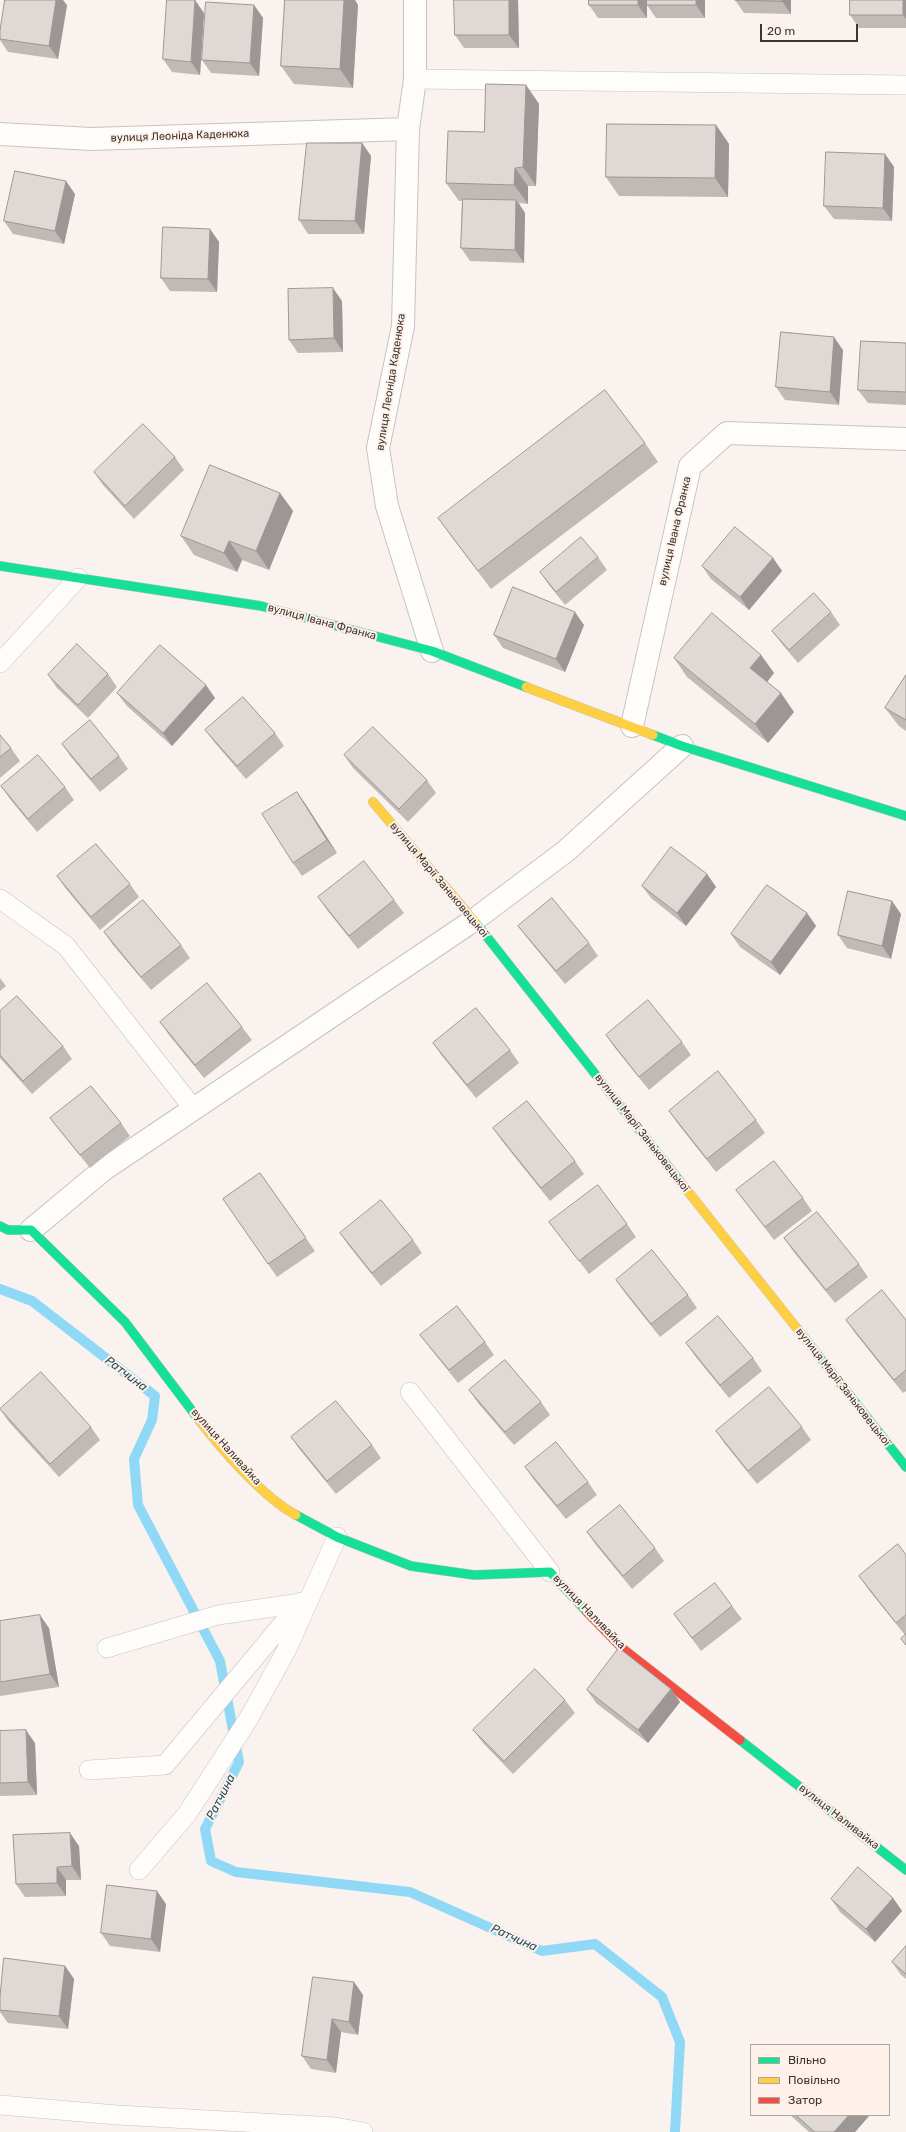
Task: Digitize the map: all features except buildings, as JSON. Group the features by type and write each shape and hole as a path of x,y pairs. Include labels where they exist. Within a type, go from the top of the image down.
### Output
{"street":[{"name":"вулиця Леоніда Каденюка","path":"415,0 415,79 408,129 403,326 378,448 387,506 432,651"},
{"name":"вулиця Леоніда Каденюка","path":"0,134 91,139 408,129"},
{"name":"вулиця Івана Франка","path":"632,726 690,466 727,433 906,439"},
{"name":"вулиця Івана Франка","path":"0,566 261,606 432,651 682,746 906,816"},
{"path":"0,1226 8,1230 32,1230 102,1170 474,920 566,851 682,746"},
{"name":"вулиця Марії Заньковецької","path":"373,802 474,920 906,1467"},
{"name":"вулиця Наливайка","path":"32,1230 125,1322 204,1426 249,1477 288,1511 337,1538 411,1566 474,1576 550,1572 622,1648 906,1870"}],"lane":[{"path":"415,79 906,85"},
{"path":"0,663 78,578"},
{"path":"0,899 66,946 193,1108"},
{"path":"410,1392 550,1572"},
{"path":"139,1870 187,1814 249,1718 286,1651 337,1538"},
{"path":"89,1770 165,1765 316,1584"},
{"path":"107,1648 218,1615 301,1603"},
{"path":"0,2105 117,2115 335,2127 363,2132"}],"waterway":[{"name":"Ратчина","path":"0,1289 32,1301 155,1396 152,1420 134,1459 138,1505 220,1661 239,1762 205,1829 211,1861 236,1872 410,1892 542,1951 595,1944 662,1997 680,2042 675,2132"}],"traffic: fast":[{"path":"0,566 261,606 432,651 526,687"},
{"path":"653,735 682,746 906,816"},
{"path":"476,923 682,1184"},
{"path":"0,1226 8,1230 31,1230 125,1322 199,1420"},
{"path":"803,1336 906,1467"},
{"path":"296,1515 337,1537 411,1566 474,1575 550,1572 587,1612"},
{"path":"740,1740 906,1870"}],"traffic: slow":[{"path":"526,687 653,735"},
{"path":"373,802 476,923"},
{"path":"682,1184 803,1336"},
{"path":"199,1420 219,1445 257,1485 270,1497 296,1515"}],"traffic: jam":[{"path":"587,1612 622,1648 740,1740"}]}
